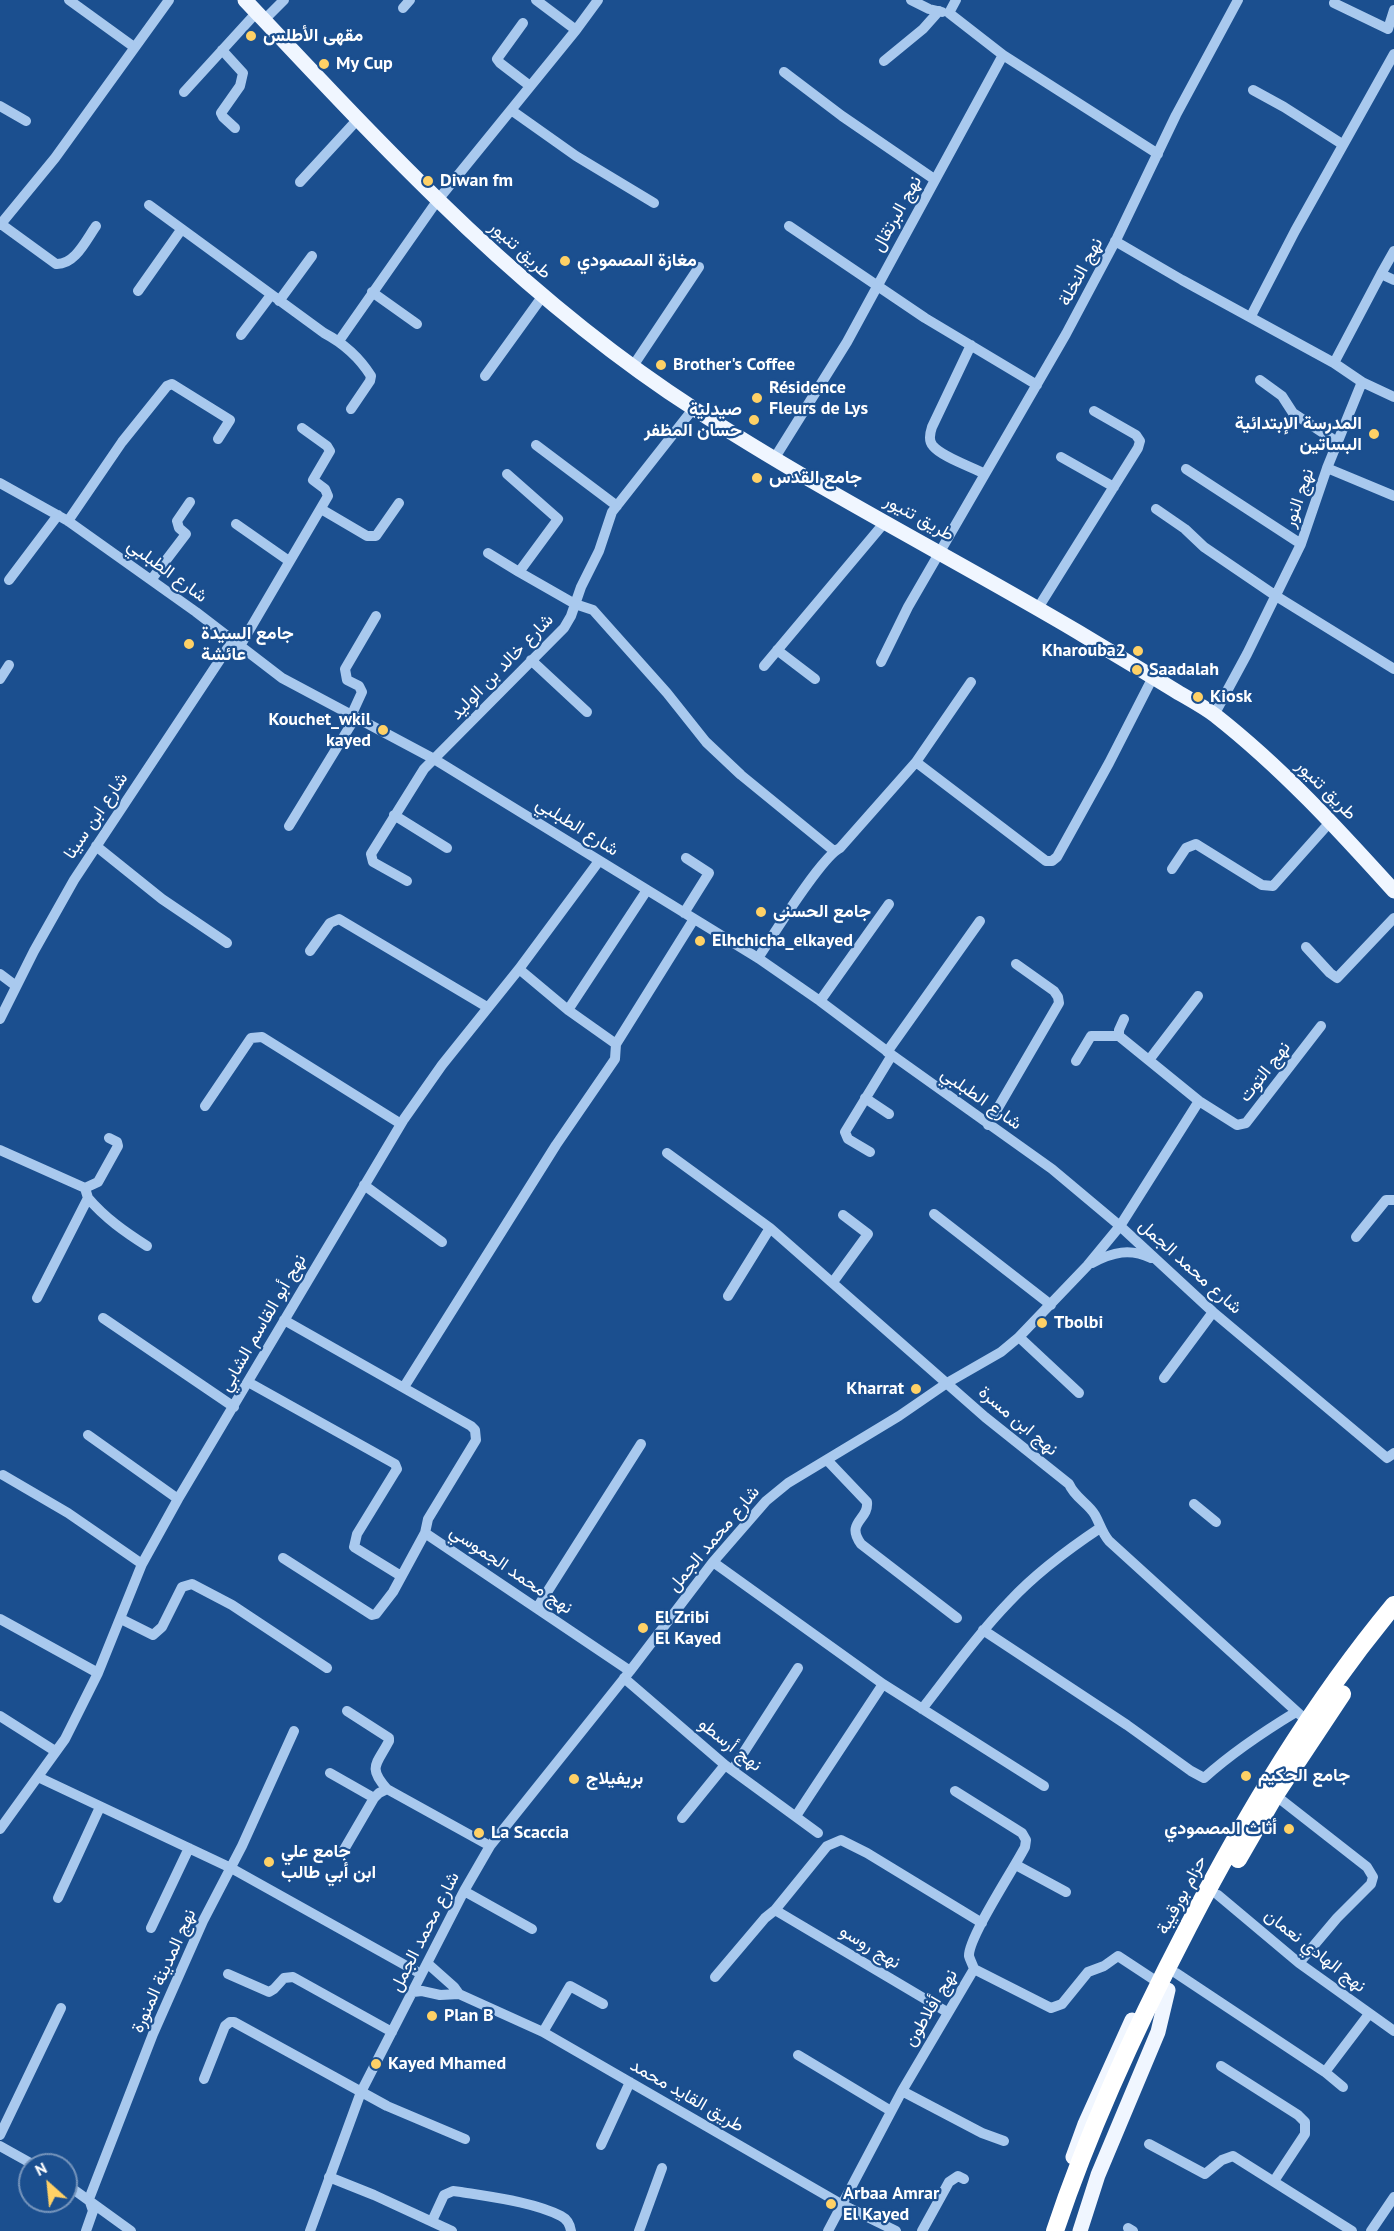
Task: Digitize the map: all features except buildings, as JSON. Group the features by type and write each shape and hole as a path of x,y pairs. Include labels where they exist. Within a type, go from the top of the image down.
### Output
{"highway":[{"name":"حزام بورقيبة","path":"1055,2231 1163,1987 1301,1717 1394,1605"},
{"name":"حزام بورقيبة","path":"1163,1987 1176,1973 1275,1795 1316,1731 1394,1622"},
{"name":"حزام بورقيبة","path":"1068,2231 1098,2131"}],"main road":[{"name":"طريق تنيور","path":"245,0 437,201 542,297 693,409 774,459 1038,608 1214,715 1289,779 1331,821 1394,891"},
{"path":"1046,2231 1085,2124 1119,2047 1133,2019 1163,1987"},
{"path":"1080,2231 1098,2175 1158,2032 1163,1987"}],"street":[{"path":"69,0 134,47"},
{"path":"96,226 76,254 62,265 56,264 1,224 55,158 169,0"},
{"path":"184,92 222,50 260,16 284,0"},
{"path":"536,0 576,30"},
{"path":"339,341 437,201 598,0"},
{"path":"911,0 929,9 944,12 1003,55 1158,154"},
{"path":"884,61 956,0"},
{"name":"نهج النخلة","path":"881,662 908,607 1066,334 1115,241 1176,116 1238,0"},
{"path":"1334,3 1391,30 1394,10"},
{"path":"523,22 498,59 530,86"},
{"path":"222,50 243,73 244,78 221,113 235,128"},
{"path":"1251,316 1342,144 1394,54"},
{"name":"نهج البرتقال","path":"774,459 825,379 1003,55"},
{"path":"784,72 842,116 934,179"},
{"path":"1253,90 1342,144"},
{"path":"0,105 26,121"},
{"path":"511,110 576,156 654,203"},
{"path":"300,182 358,119"},
{"path":"149,205 275,298 339,341 364,365 371,376 370,381 351,409"},
{"path":"789,226 876,287 1037,385"},
{"path":"138,291 181,230"},
{"path":"1115,241 1334,363 1362,382 1394,397"},
{"path":"1334,363 1394,251"},
{"path":"241,334 312,256"},
{"path":"633,366 699,267"},
{"path":"1381,274 1394,280"},
{"path":"372,292 417,324"},
{"path":"485,376 542,297"},
{"path":"971,345 932,427 930,441 941,452 985,474"},
{"path":"1260,380 1282,396 1293,413 1337,442"},
{"name":"نهج النور","path":"1214,715 1301,544 1327,468 1362,382"},
{"path":"9,580 63,518 167,386 172,384 230,420 218,439"},
{"name":"شارع خالد بن الوليد","path":"407,881 370,859 394,815 424,769 564,628 599,551 612,512 693,409"},
{"path":"1038,608 1140,441 1136,435 1094,411"},
{"path":"302,428 327,446 330,451 313,480 325,489 328,496 321,509 367,536 376,536 399,503"},
{"path":"536,445 617,506"},
{"path":"1061,457 1114,487"},
{"path":"1327,468 1394,496"},
{"path":"1186,469 1301,544"},
{"path":"507,474 558,519 519,572"},
{"name":"شارع الطبلبي","path":"0,483 63,518 151,580 282,678 434,759 758,958 820,1000 890,1054 1052,1169 1120,1226"},
{"path":"151,580 186,534 179,528 177,521 190,502"},
{"name":"شارع ابن سينا","path":"0,1019 69,888 237,643 321,509"},
{"path":"1156,509 1185,529 1204,547 1276,596 1394,669"},
{"path":"764,666 885,522"},
{"path":"236,524 289,561"},
{"path":"488,553 575,604 593,610 715,750 785,813 834,851"},
{"path":"289,826 353,717 362,692 359,686 347,680 345,669 376,616"},
{"path":"777,650 815,679"},
{"path":"531,660 587,712"},
{"path":"0,679 9,665"},
{"path":"916,762 1046,861 1053,861 1110,763 1154,677"},
{"path":"758,958 786,915 834,851 840,848 916,762 971,682"},
{"path":"394,815 447,848"},
{"path":"1172,869 1186,848 1197,844 1262,885 1273,886 1331,821"},
{"path":"96,846 162,899 227,943"},
{"path":"684,913 709,873 686,858"},
{"name":"نهج أبو القاسم الشابي","path":"0,1829 65,1739 98,1673 142,1564 178,1498 401,1124 442,1065 519,969 599,861"},
{"path":"568,1010 647,890"},
{"path":"820,1000 890,904"},
{"path":"1306,947 1337,978 1394,918"},
{"path":"310,951 330,923 339,919 487,1007"},
{"path":"404,1387 556,1144 615,1059 616,1044 694,919"},
{"path":"870,1152 848,1139 845,1132 890,1054 980,921"},
{"path":"988,1125 1059,1003 1054,992 1016,963"},
{"path":"519,969 568,1010 616,1044"},
{"path":"0,974 16,986"},
{"path":"1149,1060 1198,996"},
{"path":"1076,1061 1091,1036 1119,1035 1124,1019"},
{"name":"نهج التوت","path":"1119,1035 1199,1101 1237,1125 1246,1123 1321,1026"},
{"path":"205,1106 251,1038 261,1037 401,1124"},
{"path":"865,1098 889,1114"},
{"path":"1120,1226 1199,1101"},
{"path":"38,1298 86,1193 98,1182 118,1146 117,1142 109,1138"},
{"path":"0,1150 86,1193 98,1210 124,1232 147,1246"},
{"name":"نهج ابن مسرة","path":"667,1153 770,1228 947,1383 1070,1486 1076,1497 1094,1514 1099,1526 1114,1546 1301,1717"},
{"path":"364,1185 442,1242"},
{"path":"1356,1237 1386,1200 1394,1200"},
{"path":"934,1214 1051,1305"},
{"path":"833,1282 868,1234 843,1215"},
{"name":"شارع محمد الجمل","path":"310,2231 361,2092 464,1891 490,1846 627,1675 713,1562 766,1501 788,1483 899,1416 947,1383 1001,1352 1051,1305 1120,1226 1214,1312 1392,1459"},
{"path":"728,1296 770,1228"},
{"path":"1087,1266 1108,1255 1126,1251 1143,1254 1159,1262"},
{"path":"1164,1378 1214,1312"},
{"path":"103,1318 234,1407"},
{"path":"284,1320 404,1387 471,1426 475,1431 476,1440 428,1519 425,1533"},
{"path":"1019,1337 1079,1393"},
{"path":"248,1382 395,1464 397,1469 357,1534 354,1547 401,1576"},
{"path":"88,1435 178,1498"},
{"path":"537,1608 641,1444"},
{"path":"827,1460 867,1502 868,1507 855,1528 856,1537 861,1544 957,1618"},
{"path":"3,1476 69,1513 142,1564"},
{"path":"1194,1504 1216,1522"},
{"path":"922,1709 983,1630 1010,1601 1038,1574 1099,1526"},
{"name":"نهج محمد الجموسي","path":"283,1558 372,1615 380,1612 425,1533 537,1608 627,1675"},
{"path":"713,1562 883,1684 1044,1786"},
{"path":"121,1619 153,1635 162,1627 182,1587 192,1584 232,1605 327,1668"},
{"path":"0,1619 98,1673"},
{"path":"983,1630 1136,1732 1191,1772 1204,1778 1261,1732 1301,1717"},
{"path":"682,1818 729,1767 798,1668"},
{"name":"نهج أرسطو","path":"627,1675 729,1767 818,1833"},
{"path":"796,1815 883,1684"},
{"path":"347,1711 389,1738 390,1741 375,1767 375,1775 387,1789 490,1846"},
{"path":"0,1716 55,1751"},
{"name":"نهج المدينة المنورة","path":"86,2231 93,2211 89,2199 153,2034 203,1921 231,1868 294,1731"},
{"path":"330,1773 374,1798"},
{"path":"38,1777 231,1868 421,1974"},
{"path":"342,1853 374,1798 379,1792 387,1789"},
{"name":"نهج أفلاطون","path":"828,2231 902,2091 974,1969 969,1956 971,1946 1025,1847 1026,1840 1022,1833 955,1791"},
{"path":"1275,1795 1367,1867 1373,1877 1371,1884 1337,1918 1299,1963"},
{"path":"58,1898 100,1807"},
{"path":"715,1977 765,1918 776,1910 827,1846 841,1840 867,1853 982,1923"},
{"path":"151,1928 189,1848"},
{"path":"1016,1865 1066,1892"},
{"path":"464,1891 532,1929"},
{"name":"نهج الهادي نعمان","path":"1218,1895 1299,1963 1394,2031"},
{"name":"نهج روسو","path":"776,1910 947,2012"},
{"path":"974,1969 1051,2008 1062,2004 1088,1972 1104,1966 1118,1956 1163,1987"},
{"name":"طريق القايد محمد","path":"427,1963 459,1994"},
{"path":"1176,1973 1325,2072 1343,2087"},
{"path":"228,1974 269,1992 284,1978 293,1977 392,2032"},
{"path":"543,2032 570,1986 603,2004"},
{"name":"طريق القايد محمد","path":"412,1992 422,1991 440,1995 459,1994 543,2032 841,2204 896,2231"},
{"path":"0,2135 61,2008"},
{"path":"1325,2072 1369,2014"},
{"path":"204,2079 225,2026 234,2022 387,2106 465,2139"},
{"path":"798,2055 891,2111"},
{"path":"1221,2066 1298,2115 1305,2122 1305,2134 1274,2181"},
{"path":"601,2145 630,2082"},
{"path":"902,2091 982,2133 1004,2141"},
{"path":"1149,2144 1205,2174 1222,2160 1233,2156 1352,2231"},
{"path":"1,2149 18,2157"},
{"path":"639,2231 662,2168"},
{"path":"922,2231 948,2182 958,2176 964,2180"},
{"path":"329,2177 452,2231"},
{"path":"432,2221 444,2195 453,2191 524,2204 561,2216 567,2220 571,2231"},
{"path":"78,2192 131,2231"},
{"path":"1371,2231 1394,2198"}],"place":[{"name":"مقهى الأطلس","path":"251,36"},
{"name":"My Cup","path":"324,64"},
{"name":"Diwan fm","path":"428,181"},
{"name":"مغازة المصمودي","path":"565,261"},
{"name":"Brother's Coffee","path":"661,365"},
{"name":"Résidence Fleurs de Lys","path":"757,398"},
{"name":"صيدلية حسان المظفر","path":"754,420"},
{"name":"المدرسة الإبتدائية البساتين","path":"1374,434"},
{"name":"جامع القدس","path":"757,478"},
{"name":"جامع السيدة عائشة","path":"189,644"},
{"name":"Kharouba2","path":"1138,651"},
{"name":"Saadalah","path":"1137,670"},
{"name":"Kiosk","path":"1198,697"},
{"name":"Kouchet_wkil kayed","path":"383,730"},
{"name":"جامع الحسنى","path":"761,912"},
{"name":"Elhchicha_elkayed","path":"700,941"},
{"name":"Tbolbi","path":"1042,1323"},
{"name":"Kharrat","path":"916,1389"},
{"name":"El Zribi El Kayed","path":"643,1628"},
{"name":"جامع الحكيم","path":"1246,1776"},
{"name":"بريفيلاج","path":"574,1779"},
{"name":"أثاث المصمودي","path":"1289,1829"},
{"name":"La Scaccia","path":"479,1833"},
{"name":"جامع علي ابن أبي طالب","path":"269,1862"},
{"name":"Plan B","path":"432,2016"},
{"name":"Kayed Mhamed","path":"376,2064"},
{"name":"Arbaa Amrar El Kayed","path":"831,2204"}]}
